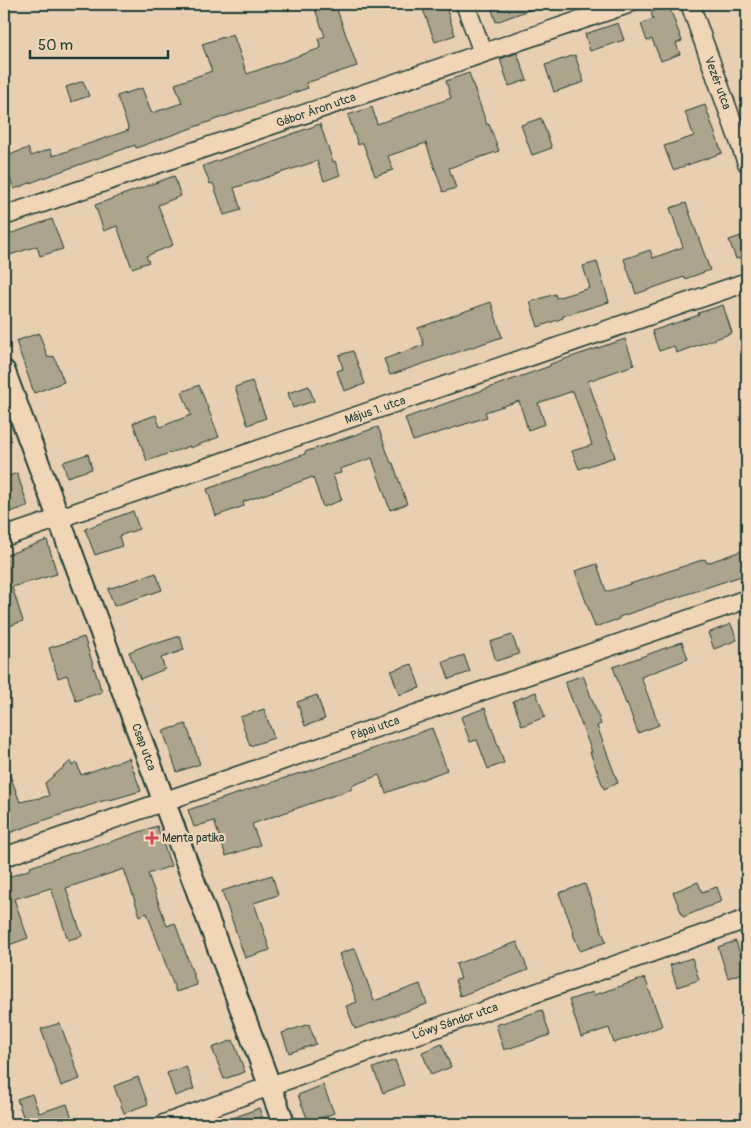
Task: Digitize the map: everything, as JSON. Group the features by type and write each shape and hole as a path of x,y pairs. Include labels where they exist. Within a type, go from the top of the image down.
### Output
{"street":[{"path":"465,4 483,53"},
{"name":"Gábor Áron utca","path":"4,216 628,4"},
{"name":"Vezér utca","path":"690,4 747,163"},
{"name":"Május 1. utca","path":"4,537 747,282"},
{"name":"Csap utca","path":"4,371 284,1124"},
{"name":"Pápai utca","path":"4,857 747,599"},
{"name":"Lőwy Sándor utca","path":"164,1124 747,919"}],"building":[{"path":"313,4 335,4 357,66 306,83 308,88 136,148 135,145 14,189 4,163 4,157 28,148 31,156 50,149 53,156 129,130 117,96 142,88 152,113 182,103 175,84 212,71 202,44 233,34 247,74 321,48 318,39 325,36"},
{"path":"421,4 445,4 455,35 435,42"},
{"path":"490,4 540,4 540,6 496,22"},
{"path":"669,6 682,41 676,43 680,54 661,61 652,39 647,41 641,24 653,19 651,12"},
{"path":"618,23 624,40 590,51 585,34"},
{"path":"517,53 527,80 509,86 500,59"},
{"path":"575,55 584,82 554,92 545,65"},
{"path":"469,73 487,125 489,124 499,151 449,168 456,188 443,192 426,143 388,156 393,170 375,176 363,143 358,145 348,115 372,107 377,124 451,98 446,81"},
{"path":"83,81 89,96 71,102 66,87"},
{"path":"705,105 722,153 673,170 664,146 694,136 685,112"},
{"path":"541,118 552,148 532,155 521,125"},
{"path":"320,124 333,162 335,161 340,175 324,181 317,161 234,188 241,210 224,215 213,183 210,184 203,166"},
{"path":"174,176 181,196 158,205 173,245 146,256 149,262 132,268 117,226 104,231 95,205"},
{"path":"686,203 710,270 636,294 624,259 650,250 653,258 683,247 670,208"},
{"path":"52,219 63,249 40,256 37,246 4,257 4,236"},
{"path":"747,234 747,255 736,259 729,240"},
{"path":"597,262 609,302 563,316 563,318 538,327 530,302 555,294 556,298 590,288 583,266"},
{"path":"491,302 502,337 390,375 384,359 424,345 418,328"},
{"path":"723,305 732,333 676,353 674,346 659,351 652,331"},
{"path":"39,333 48,358 54,356 64,382 34,393 16,341"},
{"path":"625,339 634,365 588,381 615,457 579,469 572,451 592,445 573,391 538,403 545,424 528,430 519,401 485,412 487,417 413,441 405,418 550,366 550,364"},
{"path":"353,351 365,384 344,391 337,371 343,369 339,355"},
{"path":"252,381 266,418 248,425 235,387"},
{"path":"199,385 219,437 147,461 133,423 156,415 160,427 191,415 182,392"},
{"path":"309,386 314,401 293,408 288,393"},
{"path":"378,427 407,504 390,510 372,458 340,469 341,473 333,475 342,500 323,507 313,477 243,502 244,506 216,516 207,489"},
{"path":"88,454 92,469 67,477 63,462"},
{"path":"17,473 28,506 4,514 4,478"},
{"path":"133,511 139,529 119,536 122,546 95,555 85,529"},
{"path":"47,540 57,574 12,587 23,621 4,628 4,556"},
{"path":"747,549 747,574 619,617 619,619 595,627 575,571 597,564 606,591 609,591 705,559 707,563"},
{"path":"156,573 162,590 114,606 108,589"},
{"path":"731,624 737,640 714,649 708,633"},
{"path":"512,635 519,654 496,661 490,642"},
{"path":"180,636 184,650 161,658 165,669 140,679 129,652 154,642 155,644"},
{"path":"84,637 102,692 76,701 67,675 58,678 49,648"},
{"path":"682,642 688,659 641,677 659,725 638,733 613,667"},
{"path":"464,655 470,672 449,679 443,662"},
{"path":"412,664 420,688 399,695 391,671"},
{"path":"583,675 601,724 597,726 618,783 604,789 565,682"},
{"path":"536,692 545,717 522,726 513,701"},
{"path":"317,695 325,719 305,726 297,702"},
{"path":"485,708 504,763 488,769 477,740 470,742 461,717"},
{"path":"264,709 274,738 250,746 240,717"},
{"path":"186,724 200,764 177,772 163,731"},
{"path":"432,728 447,770 386,793 379,775 351,786 352,789 252,824 260,845 226,856 214,821 194,827 188,810 301,774"},
{"path":"129,758 141,791 109,799 4,835 4,762 20,802 49,796 45,783 71,761 72,766 77,763 81,775"},
{"path":"157,826 171,866 148,874 167,926 175,923 197,985 176,992 147,913 140,916 124,869 66,888 82,936 68,940 51,888 14,899 28,938 9,945 4,931 4,877 6,878 31,869 30,867"},
{"path":"272,875 278,895 254,903 270,950 245,958 222,891"},
{"path":"698,882 702,892 717,887 722,901 683,917 673,892"},
{"path":"585,884 606,942 580,951 559,893"},
{"path":"736,941 746,972 728,978 718,947"},
{"path":"517,942 528,970 460,996 455,980 461,979 456,964"},
{"path":"355,948 374,1001 420,984 427,1004 355,1029 346,1006 357,1002 339,954"},
{"path":"692,958 699,980 677,987 670,965"},
{"path":"645,978 662,1026 614,1043 609,1028 581,1037 569,1000 593,992 594,995"},
{"path":"542,1010 550,1035 504,1050 496,1025"},
{"path":"60,1023 80,1079 61,1086 41,1029"},
{"path":"309,1024 316,1044 289,1053 282,1033"},
{"path":"233,1040 245,1072 224,1079 212,1048"},
{"path":"442,1044 451,1067 431,1075 422,1052"},
{"path":"395,1060 404,1085 383,1093 373,1068"},
{"path":"186,1066 194,1089 175,1096 167,1073"},
{"path":"138,1077 148,1104 124,1113 114,1086"},
{"path":"323,1085 334,1113 309,1123 298,1095"},
{"path":"32,1094 39,1113 67,1104 74,1124 14,1124 14,1122 24,1119 17,1099"},
{"path":"259,1108 265,1124 220,1124 220,1123"}],"place":[{"name":"Menta patika","path":"152,838"}]}
